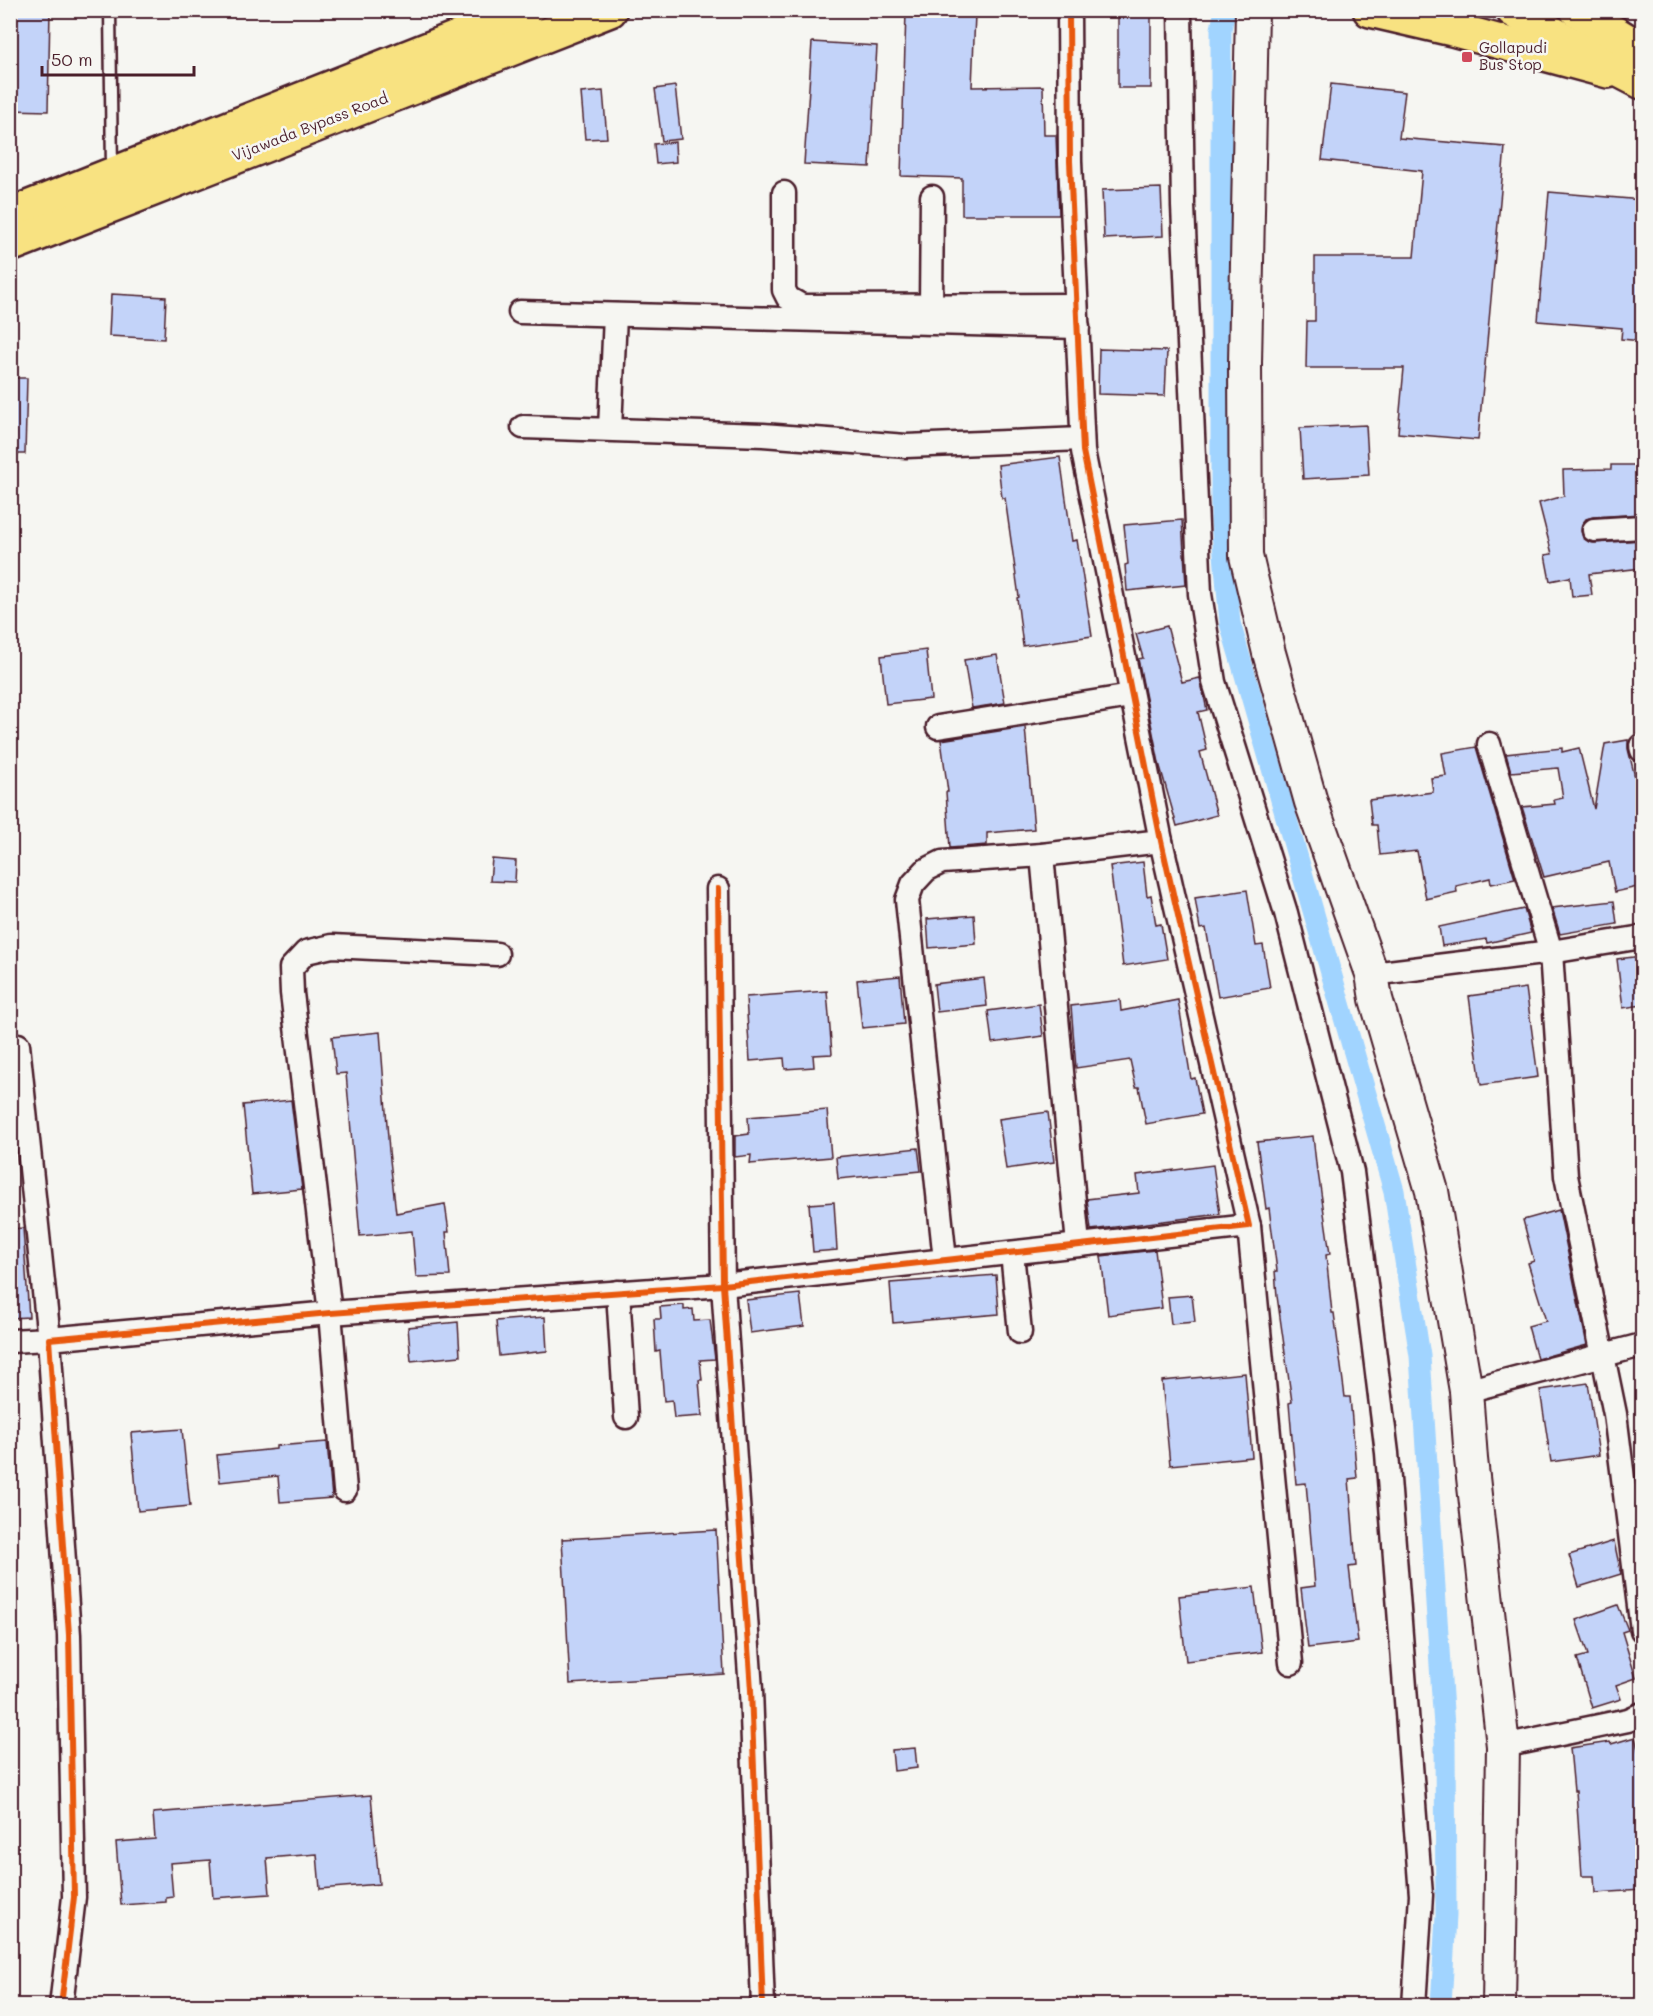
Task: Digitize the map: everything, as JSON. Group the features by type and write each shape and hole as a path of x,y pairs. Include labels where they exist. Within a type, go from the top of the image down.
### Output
{"main road":[{"name":"Vijawada Bypass Road","path":"10,215 527,10"},
{"name":"Vijawada Bypass Road","path":"10,245 610,10"},
{"path":"1370,10 1452,29 1641,60"},
{"path":"1513,10 1641,60"},
{"path":"1577,10 1641,60"}],"street":[{"path":"1069,10 1070,161 1083,451 1161,841 1249,1226 1291,1663"},
{"path":"1180,10 1182,206 1200,594 1214,682 1286,914 1352,1172 1387,1453 1421,1895 1414,2006"},
{"path":"1252,10 1245,363 1246,556 1269,653 1311,802 1372,974 1376,999 1432,1191 1466,1391 1471,1459 1503,1746 1499,2006"},
{"path":"784,193 783,283 788,298 793,303 802,306 931,306 1077,316"},
{"path":"931,306 932,197"},
{"path":"520,312 615,315 1077,316"},
{"path":"610,429 615,315"},
{"path":"523,426 763,435 906,446 1082,439"},
{"path":"1594,530 1642,527"},
{"path":"938,727 1131,696"},
{"path":"1489,744 1551,952 1566,1176 1615,1414 1642,1630"},
{"path":"945,1260 907,900 913,884 926,870 942,862 1042,855 1161,841"},
{"path":"1042,855 1078,1245"},
{"path":"718,889 723,1285 751,1690 763,2006"},
{"path":"1372,974 1551,952 1642,937"},
{"path":"345,1490 330,1313 292,993 291,968 306,952 332,946 497,954"},
{"path":"10,1045 18,1045 49,1339 69,1635 74,1897 61,2006"},
{"path":"10,1341 330,1313 723,1285 1249,1226"},
{"path":"1012,1252 1020,1332"},
{"path":"618,1293 626,1417"},
{"path":"1466,1391 1642,1345"},
{"path":"1503,1746 1642,1714"}],"lane":[{"path":"110,10 112,175"}],"building":[{"path":"10,10 50,10 48,111 10,110"},
{"path":"1118,10 1151,10 1151,88 1118,88"},
{"path":"906,12 975,14 972,87 1043,86 1044,135 1056,135 1059,215 962,215 962,178 901,176"},
{"path":"812,42 877,46 870,167 804,164"},
{"path":"1331,84 1405,92 1399,138 1505,147 1478,440 1398,433 1404,368 1306,368 1307,321 1315,321 1315,257 1414,257 1422,171 1322,160"},
{"path":"675,86 681,139 662,141 655,89"},
{"path":"603,91 607,138 585,139 581,93"},
{"path":"675,142 676,162 656,164 654,144"},
{"path":"1161,188 1163,236 1104,239 1102,190"},
{"path":"1549,192 1642,200 1642,341 1621,339 1622,328 1538,321"},
{"path":"111,294 166,297 164,339 109,336"},
{"path":"1099,349 1167,351 1165,396 1098,394"},
{"path":"10,378 27,378 25,454 10,454"},
{"path":"1366,425 1369,475 1303,479 1300,428"},
{"path":"1060,457 1072,541 1077,540 1092,636 1023,646 1017,598 1019,597 998,465"},
{"path":"1611,465 1637,465 1637,480 1642,480 1642,514 1586,519 1582,524 1583,538 1594,543 1642,540 1642,568 1589,574 1592,595 1572,597 1570,577 1550,581 1545,555 1552,554 1539,503 1564,496 1563,470 1611,469"},
{"path":"1182,520 1186,585 1127,591 1125,565 1128,564 1124,525"},
{"path":"1167,626 1182,682 1200,678 1207,710 1198,712 1207,750 1200,752 1217,815 1177,826 1159,763 1138,659 1143,658 1136,634"},
{"path":"926,650 931,699 886,704 881,656"},
{"path":"997,655 1005,703 972,708 964,660"},
{"path":"1025,727 1034,829 987,833 987,845 950,848 946,792 948,792 941,740"},
{"path":"1628,740 1636,781 1642,779 1642,886 1615,892 1609,862 1544,877 1522,807 1555,804 1554,800 1563,798 1558,768 1511,772 1506,754 1562,748 1562,752 1579,748 1594,809 1605,744"},
{"path":"1476,747 1515,879 1491,884 1490,878 1456,886 1457,892 1426,899 1417,851 1380,855 1377,825 1372,825 1369,800 1433,792 1431,778 1446,776 1442,753"},
{"path":"492,859 516,861 515,882 490,881"},
{"path":"1143,862 1147,896 1151,895 1156,925 1161,924 1167,959 1123,966 1110,866"},
{"path":"1247,890 1256,946 1263,945 1270,988 1218,997 1206,928 1200,929 1195,898"},
{"path":"1614,901 1617,924 1560,934 1552,908"},
{"path":"1524,909 1531,933 1487,943 1486,939 1442,946 1439,927"},
{"path":"974,915 976,944 929,948 927,919"},
{"path":"1642,956 1642,1005 1623,1008 1617,959"},
{"path":"900,976 904,1024 862,1028 857,980"},
{"path":"984,978 987,1006 937,1012 934,984"},
{"path":"1526,988 1538,1077 1481,1085 1469,996"},
{"path":"827,991 832,1054 813,1055 814,1067 785,1069 784,1058 750,1061 746,997"},
{"path":"1120,1000 1121,1011 1178,1000 1191,1079 1195,1078 1202,1114 1146,1124 1139,1087 1136,1087 1130,1060 1076,1068 1071,1006"},
{"path":"1039,1004 1043,1036 992,1043 988,1011"},
{"path":"380,1032 396,1213 445,1204 449,1232 446,1232 450,1276 416,1277 412,1231 360,1236 346,1073 336,1074 332,1037"},
{"path":"291,1100 302,1189 252,1194 243,1105"},
{"path":"827,1110 831,1157 750,1164 751,1155 735,1157 735,1136 749,1134 748,1117"},
{"path":"1048,1112 1054,1162 1006,1169 999,1119"},
{"path":"1313,1136 1330,1254 1326,1255 1332,1313 1334,1313 1345,1397 1350,1397 1357,1478 1349,1479 1356,1566 1349,1567 1358,1642 1308,1648 1301,1588 1315,1586 1306,1483 1296,1484 1289,1403 1292,1402 1277,1296 1275,1271 1277,1271 1269,1208 1266,1209 1257,1142"},
{"path":"918,1148 921,1171 838,1179 836,1157"},
{"path":"1213,1165 1220,1214 1091,1230 1087,1199 1139,1193 1137,1175"},
{"path":"834,1202 837,1250 813,1252 809,1204"},
{"path":"1559,1210 1587,1345 1537,1359 1528,1326 1546,1321 1528,1263 1534,1261 1523,1220"},
{"path":"23,1228 29,1317 10,1318 10,1229"},
{"path":"1155,1250 1162,1308 1108,1315 1101,1256"},
{"path":"996,1275 999,1314 893,1323 890,1283"},
{"path":"800,1294 804,1326 750,1333 746,1300"},
{"path":"1192,1295 1195,1322 1171,1324 1168,1297"},
{"path":"684,1305 684,1310 693,1309 694,1321 710,1320 715,1359 700,1360 702,1416 674,1418 672,1400 664,1401 660,1351 656,1352 654,1319 661,1319 660,1307"},
{"path":"545,1317 547,1351 499,1356 496,1321"},
{"path":"458,1322 460,1356 411,1361 408,1327"},
{"path":"1245,1373 1252,1457 1170,1465 1162,1381"},
{"path":"1588,1383 1599,1455 1551,1462 1540,1390"},
{"path":"182,1429 190,1506 138,1511 131,1433"},
{"path":"327,1442 332,1498 280,1502 278,1476 220,1482 217,1455 276,1449 276,1446"},
{"path":"716,1530 724,1674 570,1684 562,1539"},
{"path":"1614,1541 1621,1574 1579,1587 1569,1555"},
{"path":"1254,1587 1262,1652 1186,1661 1179,1596"},
{"path":"1618,1605 1628,1630 1622,1632 1636,1678 1616,1685 1621,1699 1592,1708 1577,1658 1588,1655 1576,1620"},
{"path":"1635,1737 1642,1766 1642,1890 1595,1893 1594,1876 1582,1876 1576,1791 1574,1791 1570,1748 1610,1742 1611,1744"},
{"path":"915,1748 917,1768 894,1771 892,1750"},
{"path":"371,1795 379,1884 320,1889 317,1854 267,1858 270,1894 213,1898 210,1860 170,1863 173,1897 166,1898 166,1902 121,1905 116,1842 155,1839 153,1813"}],"waterway":[{"path":"1225,10 1221,29 1221,520 1230,623 1394,1191 1420,1356 1445,1742 1446,1916 1441,2006"}],"cycle path":[{"path":"763,2006 751,1690 723,1285 1249,1226 1161,841 1083,451 1070,161 1069,10"},
{"path":"61,2006 74,1897 69,1635 49,1339 330,1313 723,1285 718,889"}],"place":[{"name":"Gollapudi Bus Stop","path":"1467,57"}]}
